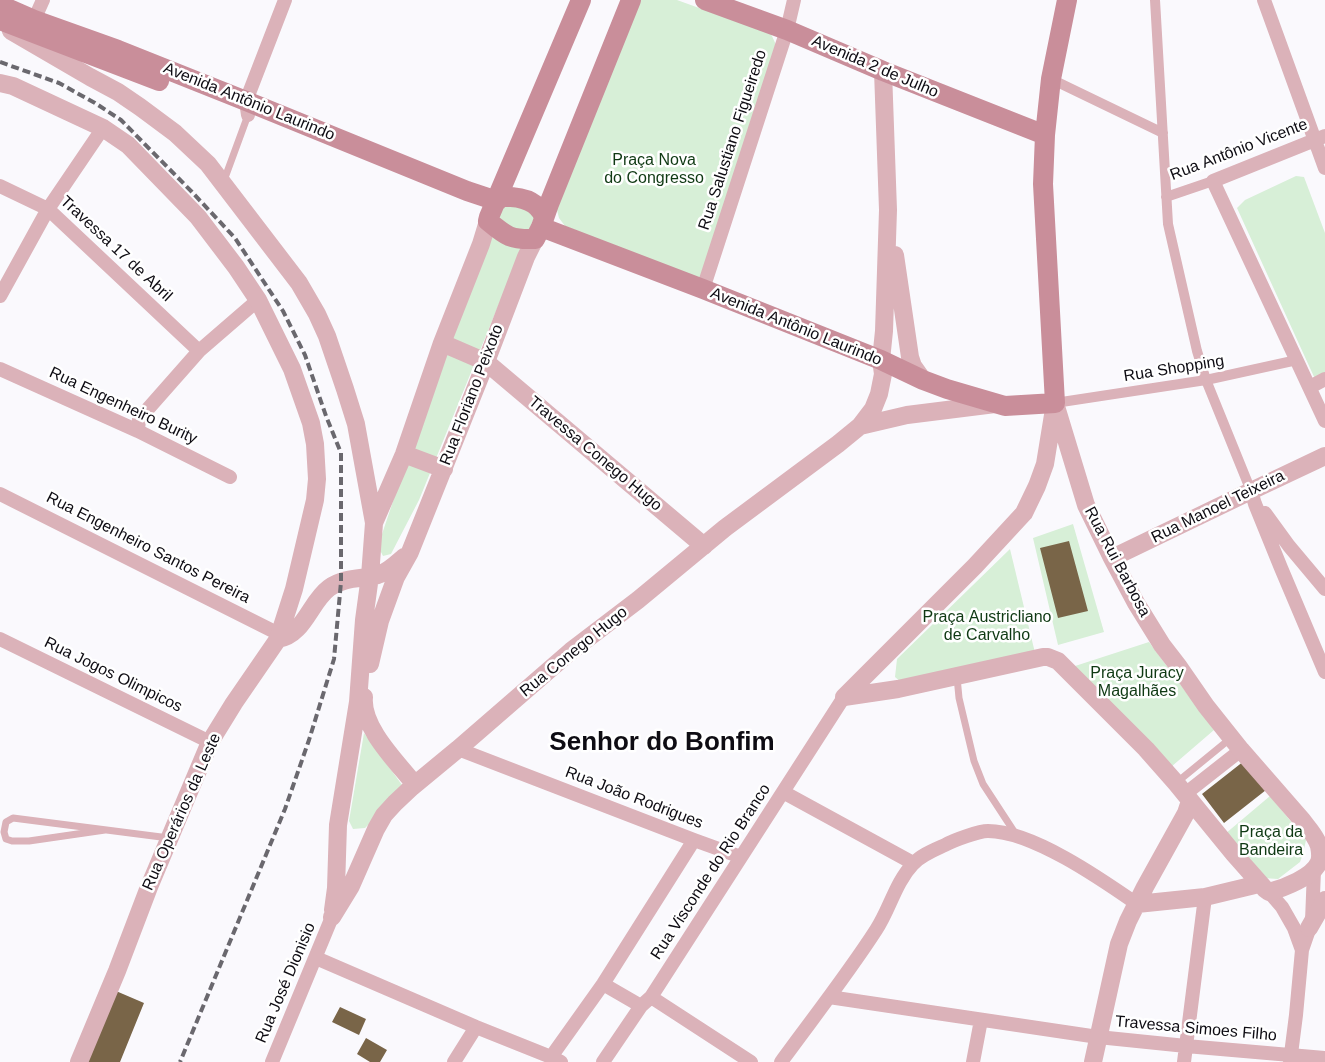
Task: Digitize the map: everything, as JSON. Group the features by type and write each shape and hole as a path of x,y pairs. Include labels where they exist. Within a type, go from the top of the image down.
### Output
{"main road":[{"path":"493,209 521,198 528,200 542,212 540,228 516,239 499,232 493,209 581,0"},
{"name":"Rua Floriano Peixoto","path":"540,228 631,0"},
{"name":"Avenida 2 de Julho","path":"705,0 787,30 1045,136"},
{"name":"Rua Rui Barbosa","path":"1055,403 1043,184 1045,136 1051,79 1067,0"},
{"name":"Avenida Antônio Laurindo","path":"0,5 34,20 118,50 247,108"},
{"name":"Avenida Antônio Laurindo","path":"0,22 247,108 467,191 493,209"},
{"name":"Avenida Antônio Laurindo","path":"540,228 703,289 961,394 1005,406 1055,403"}],"street":[{"path":"34,20 43,0"},
{"path":"247,108 285,0"},
{"name":"Rua Salustiano Figueiredo","path":"703,289 787,30 794,0"},
{"path":"1155,0 1168,224 1197,351 1206,380 1281,568 1319,638 1325,672"},
{"path":"1264,0 1320,138 1325,168"},
{"path":"0,22 118,92 175,133 202,158 221,180 299,283 327,336 356,424 374,523 358,702 338,825 336,888 332,917"},
{"path":"860,426 873,408 879,394 883,374 881,360 884,330 888,210 883,71"},
{"path":"1051,79 1163,133"},
{"name":"Rua Operários da Leste","path":"0,82 13,86 103,128 128,145 198,217 236,267 258,300 292,369 311,423 315,444 317,480 315,500 294,589 279,636 210,742 149,887 80,1062"},
{"path":"0,296 48,208 103,128"},
{"name":"Rua Antônio Vicente","path":"1166,197 1213,182 1320,138"},
{"path":"1213,182 1325,421"},
{"name":"Travessa 17 de Abril","path":"0,186 48,208 199,351"},
{"path":"374,523 404,454 442,343 493,209"},
{"path":"888,210 910,357 913,366 924,380"},
{"name":"Rua Floriano Peixoto","path":"412,786 412,781 394,760 368,722 364,704 369,669 380,621 396,577 410,552 444,470 526,257 540,228"},
{"path":"138,431 139,419 199,351 258,300"},
{"name":"Travessa Conego Hugo","path":"442,343 486,362 704,546"},
{"name":"Rua Shopping","path":"1055,403 1206,380 1297,360"},
{"name":"Rua Engenheiro Burity","path":"0,369 138,431 230,477"},
{"path":"1310,386 1325,379"},
{"path":"844,697 975,566 1024,513 1045,464 1055,403"},
{"name":"Rua Rui Barbosa","path":"1055,403 1086,505 1136,604 1162,645 1236,744 1313,834 1319,845 1320,863"},
{"path":"860,426 907,415 997,404"},
{"name":"Rua Conego Hugo","path":"332,917 351,886 384,816 412,786 458,749 571,651 638,600 726,528 860,426"},
{"path":"404,454 444,470"},
{"name":"Rua Manoel Teixeira","path":"1112,558 1325,456"},
{"path":"1251,491 1284,539 1325,589"},
{"name":"Rua Engenheiro Santos Pereira","path":"0,494 279,636"},
{"path":"279,636 284,638 296,630 329,588 354,578 383,573 410,552"},
{"name":"Rua Jogos Olimpicos","path":"0,639 210,742"},
{"path":"887,655 886,671 892,683 898,689"},
{"path":"844,697 898,689 1043,657 1058,661 1146,749 1282,907 1302,950"},
{"name":"Rua Visconde do Rio Branco","path":"603,1062 646,1001 844,697"},
{"path":"1184,793 1236,744"},
{"name":"Rua João Rodrigues","path":"458,749 741,857"},
{"path":"783,792 913,863"},
{"path":"1093,1062 1119,944 1128,921 1186,813 1184,793"},
{"path":"781,1062 856,962 874,934 900,882 913,863 927,853 950,842 987,831 1017,836 1046,848 1090,873 1137,904 1205,897 1291,884 1320,863"},
{"name":"Rua Visconde do Rio Branco","path":"556,1059 694,840"},
{"path":"337,858 371,841"},
{"path":"1290,1058 1302,950 1312,920 1320,863"},
{"path":"1184,1062 1205,897"},
{"path":"1309,928 1325,900"},
{"name":"Rua José Dionisio","path":"274,1061 332,917"},
{"path":"316,958 476,1027 556,1059"},
{"path":"604,984 646,1001 751,1062"},
{"name":"Travessa Simoes Filho","path":"828,997 1098,1037 1290,1058 1325,1058"},
{"path":"973,1062 981,1020"},
{"path":"454,1062 476,1027"}],"lane":[{"path":"221,180 226,175 247,108"},
{"path":"957,676 959,698 974,761 984,784 1017,836"},
{"path":"105,830 29,841 6,839 4,832 6,822 13,818 170,838"}],"green space":[{"name":"Praça Nova do Congresso","path":"638,0 677,0 771,34 777,47 702,281 565,226 559,218 555,202"},
{"path":"1296,176 1304,177 1325,233 1325,374 1315,379 1237,208 1245,200"},
{"path":"501,201 536,213 419,500 391,554 383,556 378,546 422,415"},
{"name":"Praça Austricliano de Carvalho","path":"1073,524 1104,632 1058,645 1033,538"},
{"name":"Praça Austricliano de Carvalho","path":"1010,549 1036,657 903,684 895,677 897,659"},
{"name":"Praça Juracy Magalhães","path":"1149,642 1214,730 1171,767 1072,667"},
{"path":"364,733 405,789 365,828 353,829 349,821"},
{"name":"Praça da Bandeira","path":"1270,796 1306,840 1300,862 1278,879 1263,878 1225,834"}],"building":[{"path":"1069,541 1088,611 1058,618 1040,548"},
{"path":"1244,761 1266,790 1224,823 1202,794"},
{"path":"116,991 144,1003 120,1062 87,1062"},
{"path":"340,1007 366,1019 359,1035 332,1022"},
{"path":"366,1038 387,1050 380,1062 370,1062 357,1054"}],"railway":[{"path":"0,62 59,83 121,120 235,238 283,311 305,355 341,453 341,582 334,659 285,809 180,1062"}],"district":[{"name":"Senhor do Bonfim","path":"662,743"}]}
